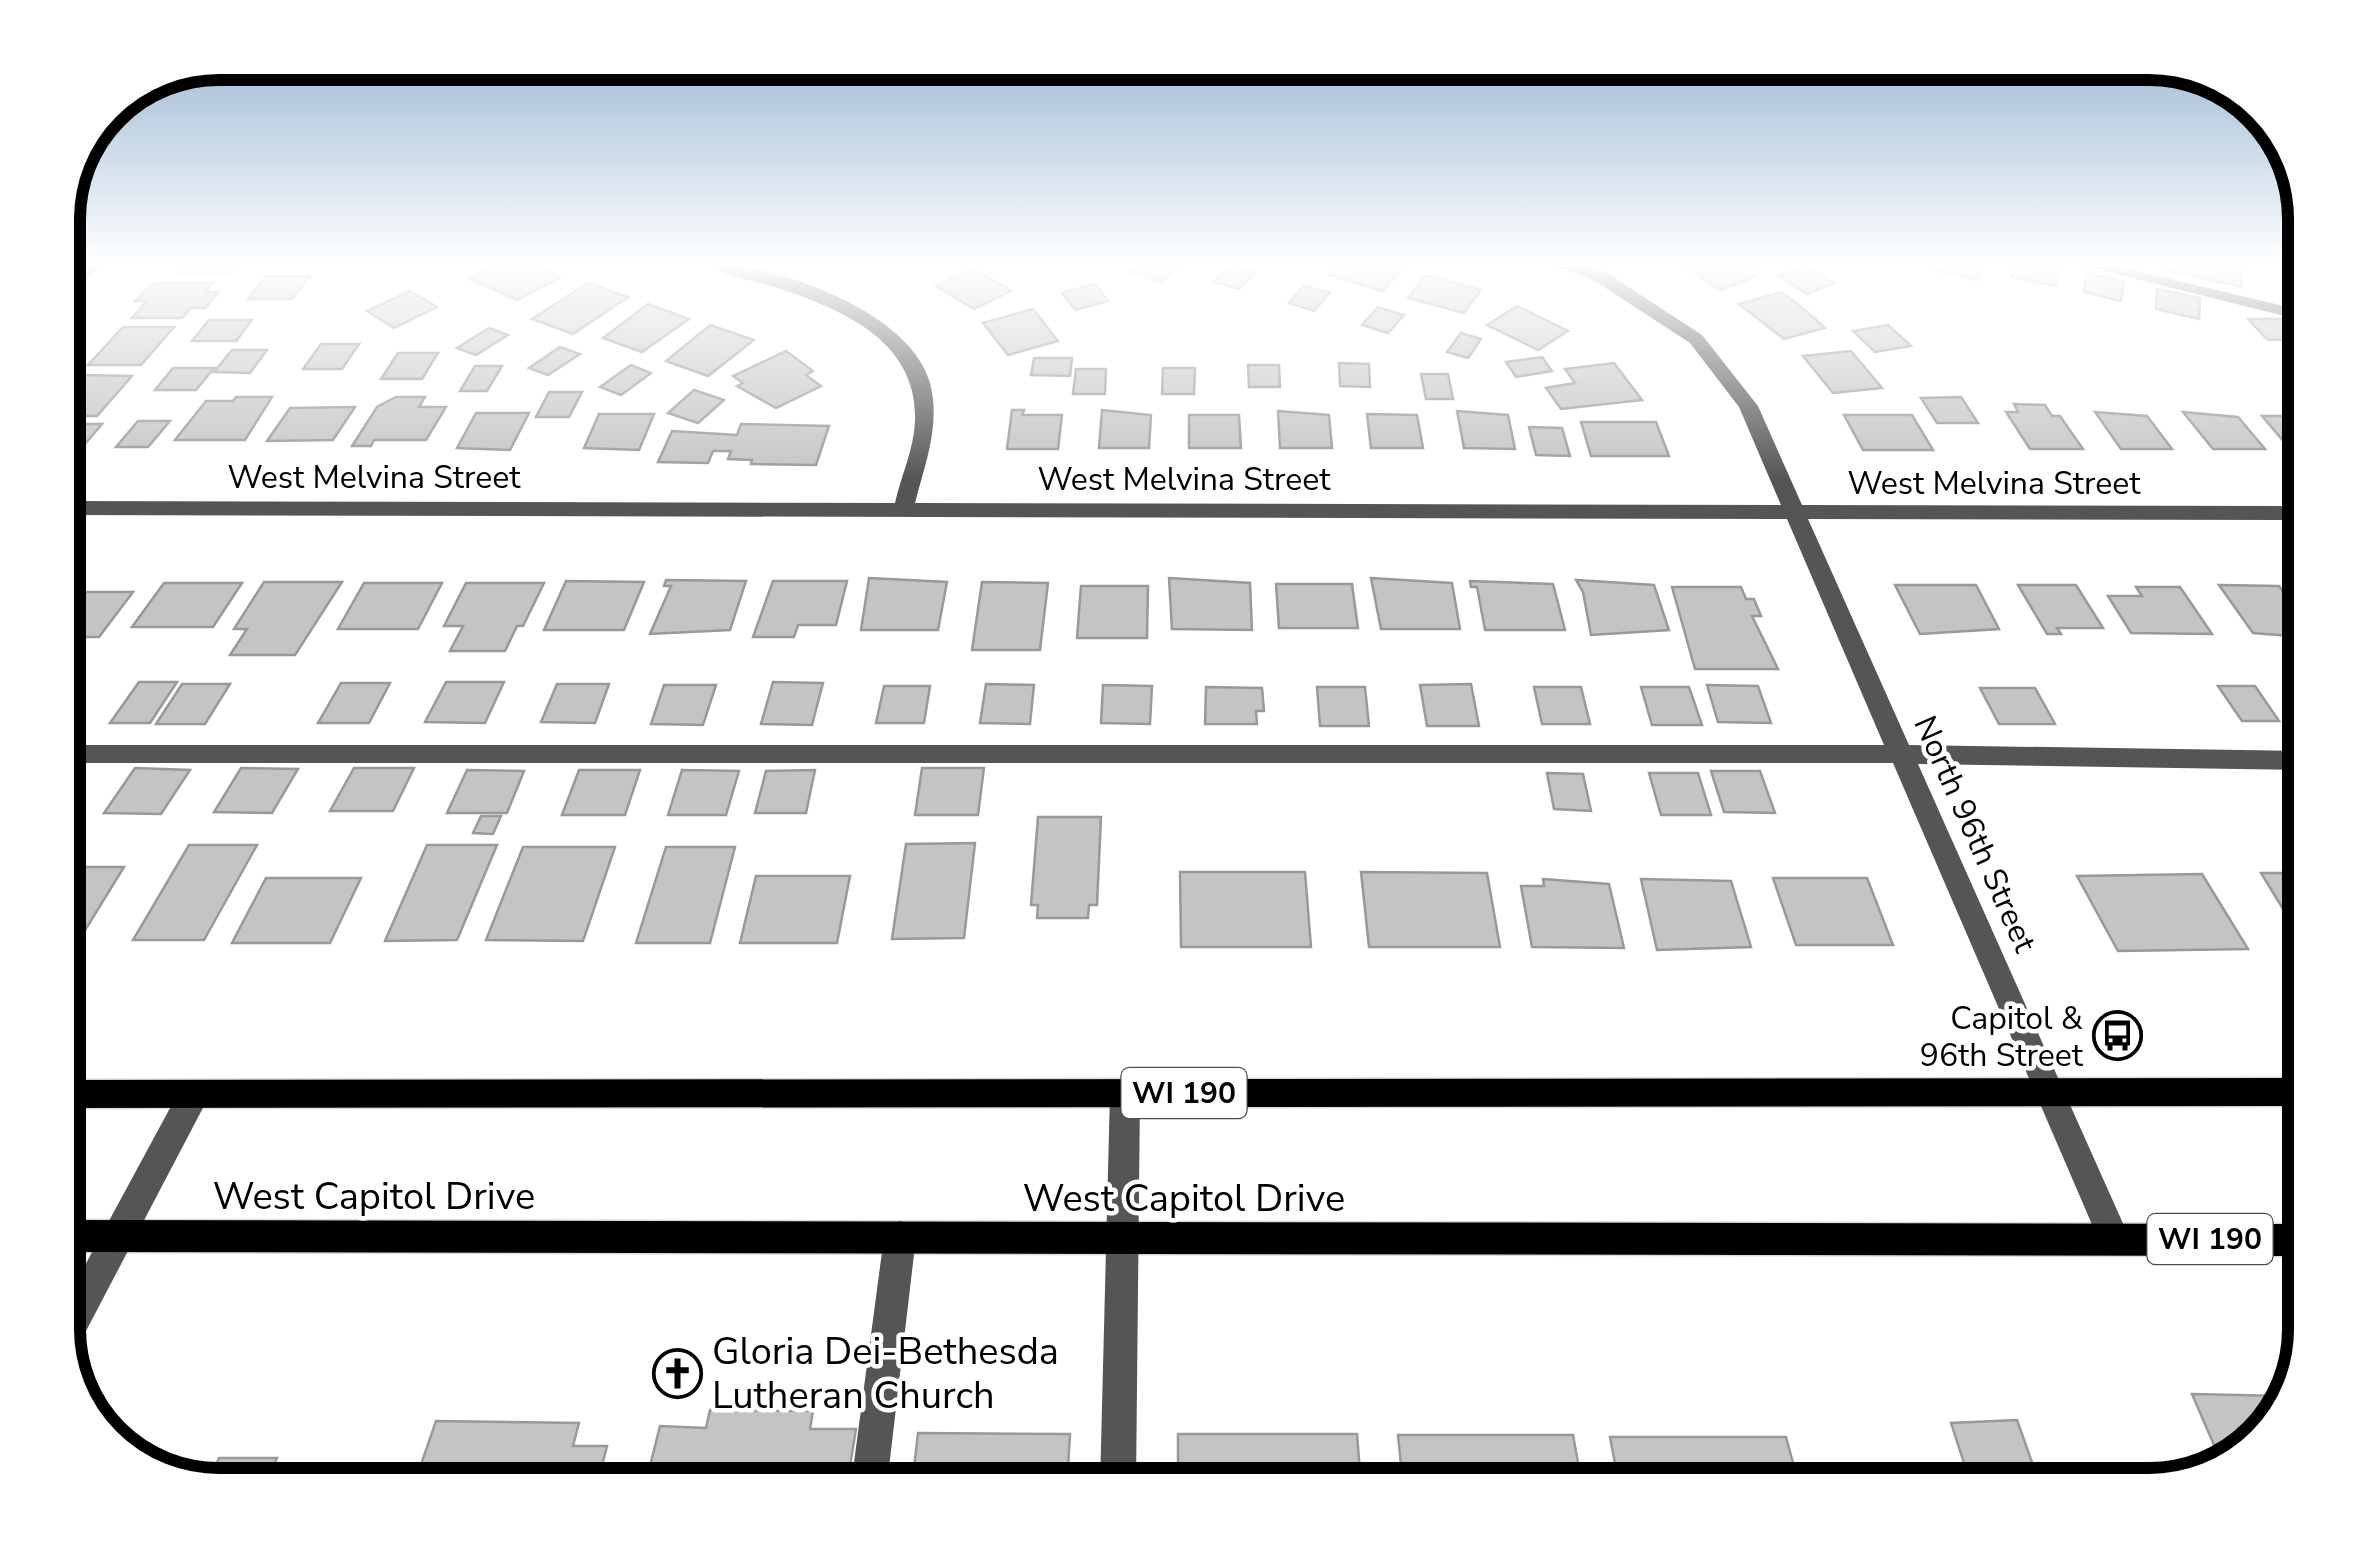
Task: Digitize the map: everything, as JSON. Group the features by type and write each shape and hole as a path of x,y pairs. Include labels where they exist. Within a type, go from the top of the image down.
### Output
{"main road":[{"name":"WI 190","path":"80,1094 2288,1092"},
{"name":"West Capitol Drive","path":"80,1236 2288,1240"}],"street":[{"path":"888,335 900,346 922,379 925,418 904,507"},
{"name":"North 96th Street","path":"1692,335 1748,406 2114,1240"},
{"name":"West Melvina Street","path":"80,508 2288,513"},
{"path":"80,754 1901,754 2288,760"},
{"path":"1118,1468 1125,1093"},
{"path":"80,1308 194,1094"},
{"path":"871,1468 900,1237"}],"building":[{"path":"115,335 167,335 141,365 88,365"},
{"path":"197,335 240,335 236,341 192,341"},
{"path":"477,335 508,335 476,355 457,348"},
{"path":"607,335 666,335 642,352 603,338"},
{"path":"697,335 740,335 754,340 708,376 666,361"},
{"path":"993,335 1054,335 1058,341 1008,355"},
{"path":"1459,335 1481,339 1468,358 1447,352"},
{"path":"1508,335 1561,335 1538,350"},
{"path":"1857,335 1899,335 1911,346 1875,352"},
{"path":"2263,335 2288,335 2288,339 2268,340"},
{"path":"321,344 359,344 342,369 303,369"},
{"path":"560,347 580,354 548,375 529,368"},
{"path":"232,350 267,350 250,373 214,372"},
{"path":"786,351 813,371 806,375 821,386 776,408 737,386 743,383 733,376"},
{"path":"1851,351 1882,388 1833,393 1803,356"},
{"path":"398,353 438,353 422,379 381,379"},
{"path":"1542,357 1552,371 1516,377 1506,362"},
{"path":"1034,358 1072,358 1070,376 1031,375"},
{"path":"1339,363 1369,364 1370,387 1340,386"},
{"path":"1614,363 1642,400 1561,409 1546,388 1575,383 1565,369"},
{"path":"631,365 651,373 621,395 600,387"},
{"path":"1248,365 1279,365 1280,387 1249,387"},
{"path":"475,366 502,366 487,391 460,391"},
{"path":"173,368 214,368 196,390 155,390"},
{"path":"1163,368 1195,368 1194,394 1162,394"},
{"path":"1076,369 1106,369 1105,394 1073,394"},
{"path":"1421,374 1448,374 1453,399 1426,399"},
{"path":"80,375 132,376 97,416 80,416"},
{"path":"694,390 724,400 698,423 668,413"},
{"path":"549,392 582,392 569,417 536,417"},
{"path":"236,397 272,397 245,440 175,440 206,401 233,401"},
{"path":"396,397 425,397 419,407 446,407 426,440 374,440 371,446 352,446 377,407"},
{"path":"1961,397 1978,423 1937,423 1921,398"},
{"path":"2014,404 2045,405 2052,416 2060,416 2083,449 2030,449 2006,412 2018,412"},
{"path":"355,407 333,440 267,441 290,408"},
{"path":"1012,410 1024,410 1022,415 1062,415 1058,449 1007,449"},
{"path":"1102,410 1151,415 1149,448 1099,448"},
{"path":"1278,411 1329,415 1332,448 1280,448"},
{"path":"1457,411 1508,415 1515,449 1464,448"},
{"path":"2095,412 2147,416 2172,449 2121,449"},
{"path":"2183,412 2238,417 2265,449 2213,449"},
{"path":"476,413 529,413 510,450 457,448"},
{"path":"599,414 654,414 639,450 584,448"},
{"path":"1367,414 1417,415 1423,448 1371,448"},
{"path":"1189,415 1239,415 1241,448 1189,448"},
{"path":"1844,415 1912,415 1933,450 1863,450"},
{"path":"2262,416 2288,416 2288,446"},
{"path":"138,421 170,421 148,447 116,447"},
{"path":"1581,422 1656,422 1669,456 1591,456"},
{"path":"80,424 102,424 80,450"},
{"path":"741,424 829,426 816,465 751,464 752,460 728,459 731,451 713,451 708,463 658,462 672,431 737,435"},
{"path":"1529,427 1562,428 1570,456 1536,455"},
{"path":"869,578 947,582 938,630 861,630"},
{"path":"1169,578 1250,583 1252,630 1172,629"},
{"path":"1371,578 1452,583 1460,629 1381,629"},
{"path":"666,580 746,581 730,630 650,634 671,586 664,586"},
{"path":"1576,580 1654,585 1669,630 1591,635 1583,592"},
{"path":"566,581 644,582 624,630 544,630"},
{"path":"773,581 847,581 836,625 798,625 794,637 753,637"},
{"path":"1470,581 1553,584 1565,630 1485,630 1477,587 1471,587"},
{"path":"264,582 342,582 295,655 230,655 247,629 234,629"},
{"path":"982,582 1048,583 1040,650 972,650"},
{"path":"164,583 242,583 213,627 132,627"},
{"path":"364,583 442,583 418,629 338,629"},
{"path":"466,583 544,583 523,626 517,626 505,651 450,651 463,626 444,626"},
{"path":"1276,584 1352,584 1358,628 1279,628"},
{"path":"1895,585 1976,585 1999,629 1920,634"},
{"path":"2018,585 2076,585 2103,628 2057,628 2061,634 2047,634"},
{"path":"2219,585 2279,586 2288,598 2288,636 2253,633"},
{"path":"1081,586 1148,586 1147,638 1077,638"},
{"path":"1672,587 1741,587 1746,599 1754,599 1761,616 1752,616 1778,669 1695,669"},
{"path":"2136,587 2180,587 2212,634 2131,633 2108,596 2142,596"},
{"path":"80,592 133,592 99,637 80,637"},
{"path":"139,682 177,682 150,723 110,723"},
{"path":"446,682 504,682 485,723 425,722"},
{"path":"773,682 823,683 812,725 761,724"},
{"path":"341,683 390,683 369,723 318,723"},
{"path":"182,684 230,684 205,724 156,724"},
{"path":"557,684 609,684 595,723 541,722"},
{"path":"986,684 1034,685 1030,724 980,723"},
{"path":"1471,684 1479,726 1427,726 1420,685"},
{"path":"664,685 716,685 703,725 651,724"},
{"path":"1103,685 1152,686 1150,724 1101,723"},
{"path":"1707,685 1758,686 1771,723 1718,722"},
{"path":"884,686 930,686 924,723 876,723"},
{"path":"2218,686 2255,686 2279,721 2242,721"},
{"path":"1206,687 1262,688 1264,711 1256,711 1257,724 1205,724"},
{"path":"1317,687 1365,687 1369,726 1320,726"},
{"path":"1534,687 1581,687 1590,724 1542,724"},
{"path":"1641,687 1689,687 1702,725 1652,725"},
{"path":"1980,688 2035,688 2055,724 1999,724"},
{"path":"135,768 190,770 161,814 104,813"},
{"path":"241,768 298,769 272,813 214,812"},
{"path":"354,768 414,768 393,811 330,811"},
{"path":"922,768 984,768 978,815 915,815"},
{"path":"467,770 524,771 507,813 447,813"},
{"path":"579,770 640,770 625,815 562,815"},
{"path":"682,770 739,771 726,815 668,815"},
{"path":"815,770 806,813 755,813 766,771"},
{"path":"1711,771 1760,771 1775,813 1724,812"},
{"path":"1547,773 1583,774 1591,811 1554,809"},
{"path":"1649,773 1698,773 1711,815 1661,815"},
{"path":"481,816 501,816 493,834 473,833"},
{"path":"1038,817 1101,817 1097,905 1089,905 1088,918 1037,918 1038,905 1031,905"},
{"path":"975,843 964,938 892,939 906,844"},
{"path":"189,845 257,845 204,940 133,940"},
{"path":"427,845 497,845 457,940 385,941"},
{"path":"523,847 615,847 583,941 486,940"},
{"path":"666,847 735,847 710,943 636,943"},
{"path":"80,867 124,867 84,932 80,932"},
{"path":"1180,872 1305,872 1311,947 1181,947"},
{"path":"1361,872 1487,873 1500,947 1369,947"},
{"path":"2261,873 2288,873 2288,917"},
{"path":"2202,874 2248,949 2118,951 2077,876"},
{"path":"756,876 850,876 837,943 740,943"},
{"path":"266,878 361,878 330,943 232,943"},
{"path":"1773,878 1867,878 1893,945 1796,945"},
{"path":"1543,879 1609,884 1624,948 1532,947 1521,886 1544,886"},
{"path":"1641,879 1731,881 1751,947 1657,950"},
{"path":"2192,1394 2271,1396 2247,1427 2216,1450"},
{"path":"710,1410 813,1411 810,1429 856,1429 850,1468 650,1468 660,1426 706,1428"},
{"path":"2017,1420 2034,1468 1955,1468 1965,1466 1951,1423"},
{"path":"436,1421 579,1423 573,1446 607,1446 601,1468 420,1468"},
{"path":"918,1433 1070,1434 1068,1468 914,1468"},
{"path":"1178,1434 1357,1434 1360,1468 1178,1468"},
{"path":"1398,1435 1573,1435 1579,1468 1401,1468"},
{"path":"1610,1437 1786,1437 1794,1468 1616,1468"},
{"path":"219,1458 277,1458 273,1468 215,1468"}],"place":[{"name":"Capitol & 96th Street","path":"2118,1036"},
{"name":"Gloria Dei-Bethesda Lutheran Church","path":"677,1373"}]}
